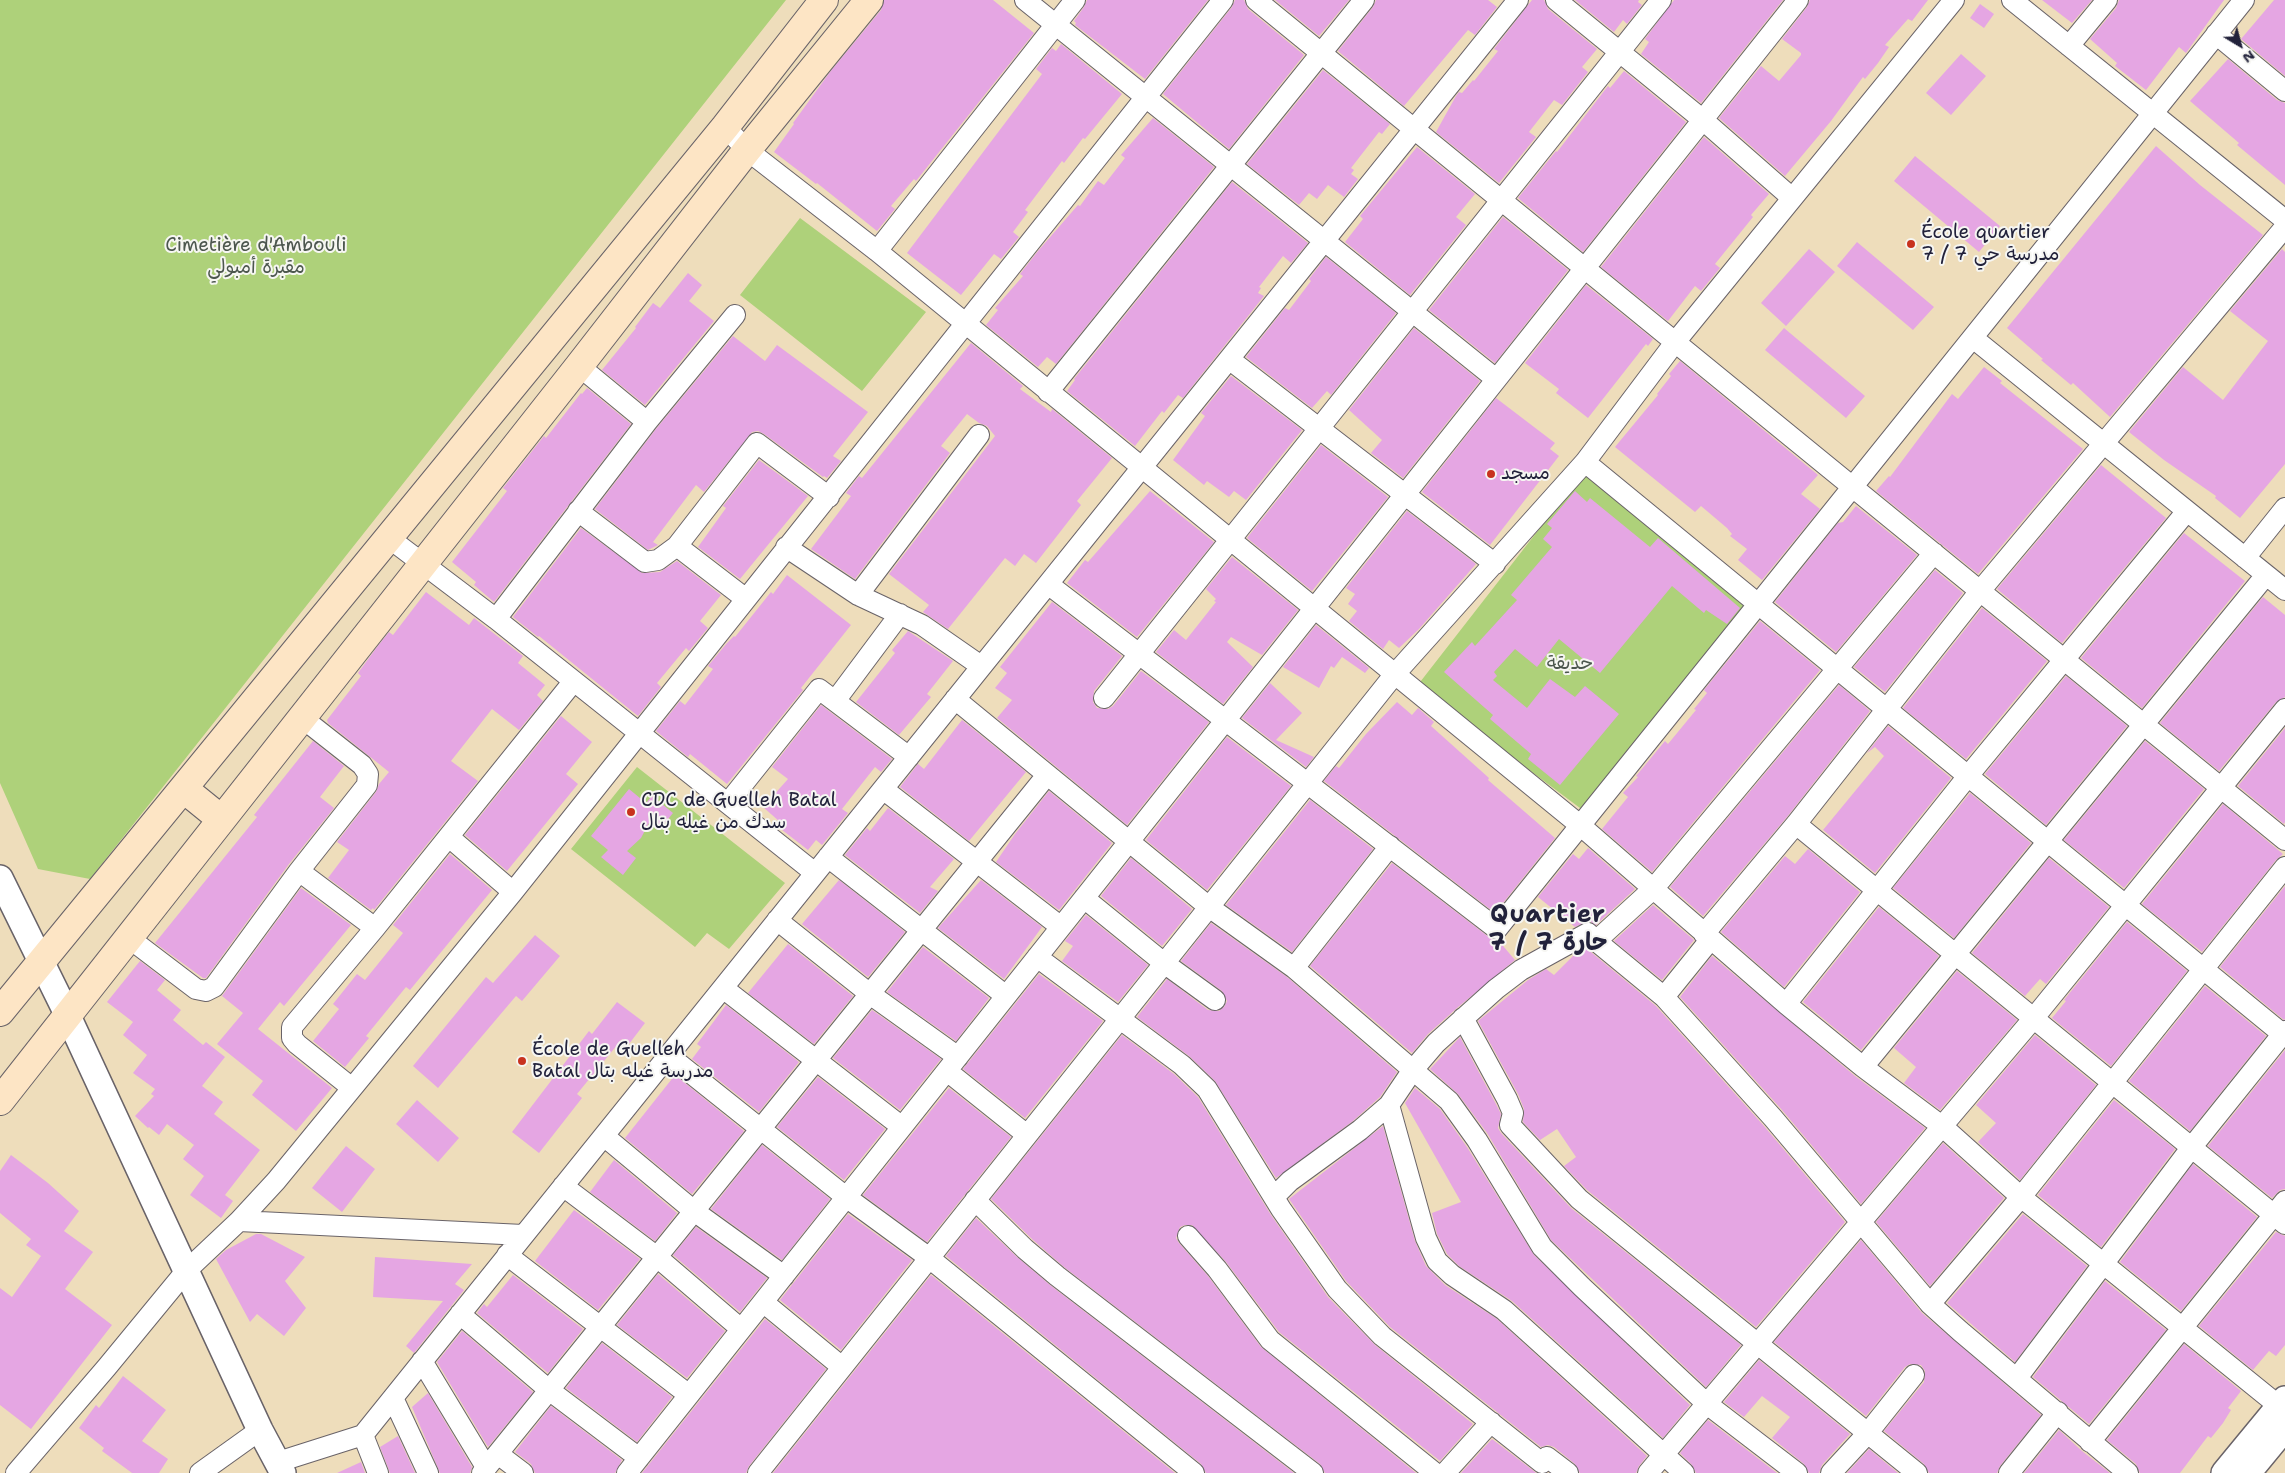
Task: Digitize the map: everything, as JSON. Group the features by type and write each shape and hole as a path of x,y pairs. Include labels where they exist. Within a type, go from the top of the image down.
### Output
{"main road":[{"path":"0,1012 725,127 824,0"},
{"path":"0,1101 747,150 869,0"},
{"path":"184,789 221,819"}],"street":[{"path":"1025,0 1496,379"},
{"path":"877,251 1075,0"},
{"path":"16,1473 107,1368 186,1271 239,1221 276,1181 513,892 786,547 829,497 966,325 1222,0"},
{"path":"1256,0 2285,840"},
{"path":"1048,392 1364,0"},
{"path":"0,878 67,1014 260,1430 280,1467 363,1435 1518,0"},
{"path":"1556,0 1703,120 1792,198"},
{"path":"1104,698 1661,0"},
{"path":"460,1314 549,1390 633,1466 1798,0"},
{"path":"758,1473 928,1257 1027,1136 1394,675 1585,462 1676,341 1954,0"},
{"path":"2012,0 2285,220"},
{"path":"2070,46 2107,0"},
{"path":"1048,584 1497,929 2244,0"},
{"path":"2216,34 2285,91"},
{"path":"725,127 747,150 877,251 1580,826 1786,1004 1863,1067 1943,1127 2021,1197 2105,1263 2283,1411"},
{"path":"1664,998 1707,937 1980,590 2285,227"},
{"path":"496,619 647,422 735,315"},
{"path":"1973,338 2285,590"},
{"path":"1229,359 1495,564"},
{"path":"579,366 647,422"},
{"path":"858,595 979,435"},
{"path":"578,511 645,562 658,560 677,546 757,443 829,497"},
{"path":"1585,462 2284,1034 2192,1148 2016,1378"},
{"path":"2245,558 2285,508"},
{"path":"1786,1004 1968,776 2187,510"},
{"path":"389,538 496,619 815,873"},
{"path":"677,546 746,599"},
{"path":"786,547 858,595 922,625 982,666"},
{"path":"1596,941 1654,888 1934,553"},
{"path":"1863,1067 2266,575"},
{"path":"835,701 900,614"},
{"path":"352,1088 292,1038 292,1027 375,928 574,682"},
{"path":"728,804 819,689 909,757"},
{"path":"955,699 1209,907 1294,968 1412,1071 1450,1101 1478,1140 1542,1247 1707,1404 1797,1473"},
{"path":"1648,1473 1943,1127 2285,709"},
{"path":"129,938 196,989 206,991 214,987 299,871 367,785 368,774 362,765 302,717"},
{"path":"489,1465 759,1129 1047,776"},
{"path":"883,789 1061,927"},
{"path":"1796,824 2192,1148 2281,1213 2181,1327 2090,1442"},
{"path":"449,837 513,892"},
{"path":"1294,968 1390,846"},
{"path":"828,857 1006,996"},
{"path":"1930,1304 2021,1197 2202,968 2285,867"},
{"path":"299,871 375,928"},
{"path":"1084,898 1164,963 1214,1000"},
{"path":"778,920 870,994 952,1064 1027,1136"},
{"path":"1274,1197 1290,1180 1360,1130 1389,1105 1412,1071 1436,1043 1521,970 1588,933 1664,998 1773,1118 1862,1221 1930,1304 2128,1473"},
{"path":"1037,957 1119,1020 1182,1065 1207,1089 1304,1243 1337,1289 1382,1336 1542,1463 1547,1457 1568,1473"},
{"path":"723,988 902,1127"},
{"path":"1464,1018 1507,1099 1513,1113 1510,1124 1579,1199 1917,1473"},
{"path":"668,1055 846,1197 928,1257 1194,1473"},
{"path":"1389,1105 1426,1238 1437,1261 1452,1275 1504,1310 1684,1473"},
{"path":"604,1136 694,1211 784,1276"},
{"path":"563,1186 657,1257 741,1330"},
{"path":"975,1200 1025,1249 1057,1276 1312,1473"},
{"path":"239,1221 523,1236"},
{"path":"1188,1236 1217,1269 1270,1340 1435,1473"},
{"path":"507,1256 689,1395"},
{"path":"763,1302 842,1367"},
{"path":"422,1361 489,1465 523,1473"},
{"path":"1830,1473 1867,1434 1914,1375"},
{"path":"393,1398 428,1473"},
{"path":"2224,1473 2283,1411"},
{"path":"2248,1473 2283,1411"},
{"path":"2009,1473 2058,1412"},
{"path":"1445,1473 1491,1422"},
{"path":"200,1473 260,1430"},
{"path":"363,1435 378,1473"}],"green space":[{"name":"Cimetière d'Ambouli مقبرة أمبولي","path":"0,0 786,0 90,879 38,869 0,783"},
{"path":"800,218 926,312 862,391 740,295"},
{"name":"حديقة","path":"1589,465 1753,599 1588,814 1417,686"},
{"path":"637,767 785,883 729,949 707,933 695,947 571,849"}],"building":[{"path":"884,0 993,0 1034,33 916,181 914,179 891,206 895,209 877,231 817,183 774,152 830,72 881,10"},
{"path":"1087,0 1208,0 1145,79 1075,25 1074,21"},
{"path":"1235,0 1244,0 1248,9 1304,55 1229,149 1163,94 1232,7"},
{"path":"1275,0 1349,0 1319,36"},
{"path":"1376,0 1488,0 1497,7 1475,35 1468,30 1404,106 1338,51 1373,7"},
{"path":"1532,0 1544,0 1548,9 1597,49 1582,67 1588,72 1562,105 1554,100 1529,132 1536,137 1499,183 1436,132 1456,96 1459,92 1462,93 1474,81 1498,51 1494,49"},
{"path":"1575,0 1639,0 1638,2 1642,5 1627,24 1623,20 1614,32"},
{"path":"1674,0 1783,0 1701,103 1641,54 1649,42 1645,39"},
{"path":"1810,0 1928,0 1912,21 1908,19 1885,45 1889,47 1878,63 1865,79 1863,77 1831,121 1785,176 1719,118 1761,66 1779,81 1801,55 1801,53 1782,39 1807,7"},
{"path":"2042,0 2092,0 2072,23"},
{"path":"2119,0 2224,0 2186,53 2179,47 2146,90 2115,66 2117,63 2090,39 2116,8"},
{"path":"2274,0 2285,0 2285,76 2241,39"},
{"path":"1980,4 1994,14 1984,28 1970,18"},
{"path":"1061,44 1122,94 1085,139 1083,138 1064,163 1062,161 1025,210 1028,212 1013,232 1019,237 1001,259 994,254 961,295 907,253 1042,74 1036,69 1052,48 1056,51"},
{"path":"1961,54 1986,76 1951,115 1926,93"},
{"path":"2228,59 2277,100 2285,103 2285,185 2237,145 2239,143 2190,101"},
{"path":"1323,70 1390,124 1382,134 1379,132 1351,168 1354,170 1351,174 1358,179 1344,197 1328,185 1317,199 1309,193 1299,205 1247,164"},
{"path":"1624,71 1686,122 1583,252 1518,198 1557,152 1608,86 1610,88"},
{"path":"1153,118 1214,167 1056,364 1047,357 1038,367 986,325 998,310 995,308 1023,276 1020,274 1038,251 1078,205 1080,206 1098,181 1104,185 1125,158 1121,155"},
{"path":"1704,137 1769,194 1715,264 1720,268 1701,291 1695,286 1668,321 1601,267"},
{"path":"2156,146 2200,185 2263,235 2110,417 2073,383 2071,385 2041,360 2043,359 2007,328"},
{"path":"1417,147 1475,194 1456,217 1466,225 1410,295 1345,242 1363,219 1360,216"},
{"path":"1915,156 2000,226 1979,252 1894,181"},
{"path":"1232,182 1308,243 1291,263 1283,256 1259,287 1261,288 1258,293 1264,296 1183,398 1178,395 1164,413 1162,411 1135,446 1067,391 1074,379"},
{"path":"1503,217 1568,270 1495,363 1429,310"},
{"path":"1857,242 1934,307 1913,330 1837,266"},
{"path":"1809,249 1835,272 1786,326 1761,303"},
{"path":"2282,249 2285,252 2285,464 2240,518 2215,498 2216,496 2164,460 2129,432 2183,367 2223,400 2268,341 2230,311"},
{"path":"1326,257 1396,313 1331,395 1327,391 1312,408 1246,357 1285,308 1289,310"},
{"path":"688,273 702,285 689,301 714,321 645,405 602,370 636,328 653,303 660,308"},
{"path":"1586,285 1653,339 1648,346 1646,344 1588,418 1556,393 1559,389 1525,363"},
{"path":"1414,328 1480,381 1403,478 1371,453 1382,440 1349,410"},
{"path":"1784,328 1865,396 1846,418 1765,350"},
{"path":"733,336 765,361 777,345 868,412 833,456 841,461 827,478 764,434 758,431 752,432 704,492 696,485 653,542 658,545 648,550 595,509 656,429"},
{"path":"971,343 1023,386 1020,389 1051,412 1052,409 1112,458 1077,501 1081,505 1036,563 1024,554 1015,566 1005,558 948,629 923,612 929,605 889,574 995,436 987,426 979,423 967,414 941,446 950,453 855,579 811,549 851,496 846,493 859,476 862,478"},
{"path":"1680,361 1818,475 1801,494 1820,509 1762,580 1738,560 1747,549 1730,536 1732,534 1727,528 1701,506 1695,512 1615,447 1658,395 1671,376 1669,374"},
{"path":"1984,367 2002,381 2000,383 2083,449 1978,574 1876,491 1890,477 1952,394 1958,399"},
{"path":"1231,376 1302,430 1246,500 1234,491 1229,497 1207,481 1204,485 1173,460 1205,416 1201,413"},
{"path":"587,388 631,424 494,602 474,585 476,582 452,562 507,491 503,488 544,436 546,438"},
{"name":"مسجد","path":"1496,398 1555,443 1550,449 1559,456 1490,545 1422,492"},
{"path":"1321,445 1388,497 1312,591 1247,538"},
{"path":"759,460 808,496 740,579 698,547 726,508 723,506"},
{"path":"2101,465 2166,518 2062,643 1997,589"},
{"path":"1150,491 1214,542 1137,637 1067,583 1085,560 1088,562"},
{"path":"1575,491 1587,502 1590,498 1650,547 1658,538 1740,608 1727,624 1706,610 1704,613 1672,586 1600,673 1559,639 1537,667 1515,649 1494,672 1497,676 1493,680 1527,708 1550,679 1575,697 1585,686 1619,714 1560,785 1528,759 1531,754 1490,719 1493,715 1444,672 1472,642 1475,646 1517,600 1511,595 1552,547 1543,539 1552,528 1547,524"},
{"path":"1856,506 1917,555 1836,652 1775,602 1838,523 1843,522"},
{"path":"1407,511 1476,564 1419,629 1399,648 1389,640 1383,649 1349,621 1357,611 1348,604 1355,594 1346,588"},
{"path":"581,528 642,573 660,572 677,561 721,595 700,621 708,628 689,651 686,648 657,683 661,687 638,716 513,617"},
{"path":"2184,533 2245,581 2142,708 2081,658"},
{"path":"1232,557 1298,610 1262,655 1231,637 1227,642 1253,667 1223,704 1156,652 1174,630 1186,640 1216,602 1214,601 1216,599 1206,589"},
{"path":"1935,570 1963,593 1885,692 1854,667"},
{"path":"787,575 851,625 801,688 803,690 727,784 690,754 688,757 656,731 680,701 685,705 713,669 708,666 727,643 735,637 771,592 773,594"},
{"path":"426,592 469,625 474,618 523,656 518,663 545,685 537,695 543,701 519,730 492,709 451,761 478,781 374,910 373,908 371,910 328,878 349,850 337,842 389,772 328,723 327,720 361,676 358,673 377,647 389,632 393,635"},
{"path":"2263,597 2285,615 2285,697 2276,702 2219,771 2160,723"},
{"path":"1052,602 1122,656 1094,691 1093,702 1097,708 1108,709 1113,706 1141,671 1209,722 1127,825 997,718 1012,700 995,688 1007,673 1000,667"},
{"path":"1982,608 2047,661 1966,759 1903,708"},
{"path":"1760,621 1820,670 1652,872 1602,829 1628,797 1623,793 1638,777 1636,776 1665,741 1668,744 1696,710 1694,709 1707,693 1704,690"},
{"path":"1316,625 1369,668 1365,673 1342,657 1334,668 1331,666 1319,688 1283,667"},
{"path":"908,631 953,661 927,694 931,697 899,735 856,702 895,653 892,650"},
{"path":"2066,676 2127,726 2046,825 1985,774"},
{"path":"1270,683 1302,713 1276,740 1314,757 1306,767 1242,718"},
{"path":"1839,685 1870,711 1787,817 1703,916 1670,887"},
{"path":"1397,702 1412,715 1418,708 1434,722 1431,726 1489,778 1488,780 1555,838 1495,913 1324,781 1336,766 1339,768 1366,734"},
{"path":"821,705 892,759 881,772 875,767 842,809 848,813 822,845 816,840 808,850 777,826 780,822 763,807 788,779 772,767"},
{"path":"561,716 592,742 566,774 578,784 507,871 465,835"},
{"path":"962,720 1026,772 969,841 900,787 918,764 924,769"},
{"path":"1888,726 1951,778 1875,873 1823,830 1884,756 1875,747 1867,753"},
{"path":"2285,728 2285,822 2284,824 2238,786"},
{"path":"1227,737 1291,786 1207,890 1146,840"},
{"path":"313,741 344,766 320,797 334,808 289,864 206,978 203,978 155,943 257,817 254,815"},
{"path":"2145,741 2204,789 2124,888 2064,840"},
{"path":"629,789 646,803 652,796 673,813 660,829 650,821 641,838 627,851 636,858 623,875 601,857 608,850 591,836"},
{"path":"1049,791 1112,843 1059,910 996,862 1015,834"},
{"path":"1970,793 2031,843 1954,938 1893,888"},
{"path":"1310,800 1373,849 1292,952 1226,905"},
{"path":"2223,804 2283,854 2276,860 2202,952 2142,904"},
{"path":"888,808 954,859 930,887 938,891 920,913 845,855 867,828 870,831"},
{"path":"1588,848 1635,889 1596,925 1589,921 1575,927 1538,897 1573,854 1579,859"},
{"path":"1808,849 1860,892 1784,987 1721,932 1785,856 1795,864"},
{"path":"450,854 492,890 410,990 406,987 366,1036 369,1038 345,1067 313,1041 339,1009 333,1004 357,974 365,980 403,933 393,925"},
{"path":"1131,858 1192,909 1162,946 1101,896"},
{"path":"2049,858 2109,907 2046,984 2040,979 2025,996 1972,953"},
{"path":"1392,863 1490,938 1498,940 1515,960 1428,1034 1412,1053 1310,966"},
{"path":"839,880 905,932 868,977 802,924"},
{"path":"981,880 1042,927 1004,979 938,928"},
{"path":"2285,886 2285,1019 2284,1020 2220,967"},
{"path":"301,888 351,925 284,1006 280,1002 258,1029 332,1088 296,1131 252,1095 263,1081 217,1044 243,1013 222,996"},
{"path":"1653,905 1694,940 1662,980 1614,941"},
{"path":"1879,907 1939,956 1861,1050 1803,1002"},
{"path":"1086,915 1148,965 1118,1002 1062,961 1073,946 1065,941"},
{"path":"2127,922 2187,971 2111,1066 2052,1018 2066,1001 2064,1000"},
{"path":"1211,923 1287,977 1397,1072 1380,1097 1353,1121 1276,1178 1215,1081 1189,1056 1137,1017 1167,979 1208,1010 1219,1011 1224,1007 1227,1001 1222,991 1181,961"},
{"path":"535,935 560,956 522,1001 516,996 438,1088 413,1066 486,977 493,983"},
{"path":"788,944 853,996 814,1044 748,993"},
{"path":"923,947 989,998 956,1041 887,992"},
{"path":"1586,948 1656,1006 1764,1126 1845,1222 1756,1327 1587,1190 1564,1166 1576,1157 1557,1129 1540,1140 1523,1122 1524,1109 1518,1094 1478,1021 1528,980 1546,969 1554,975 1575,954"},
{"path":"1712,956 1855,1076 1925,1128 1861,1204 1782,1110 1680,997"},
{"path":"140,961 165,980 157,990 181,1010 173,1020 203,1045 206,1042 225,1057 202,1086 223,1102 214,1114 260,1150 225,1195 233,1201 221,1218 190,1195 204,1176 183,1159 194,1145 167,1124 159,1135 135,1116 154,1096 151,1094 155,1089 133,1073 147,1055 123,1035 133,1022 107,1002"},
{"path":"1957,971 2017,1020 1940,1110 1904,1083 1916,1067 1894,1048"},
{"path":"1039,974 1103,1021 1025,1118 963,1069"},
{"path":"2205,986 2266,1036 2190,1131 2129,1081"},
{"path":"617,1002 645,1023 629,1044 622,1039 577,1094 582,1098 539,1153 512,1132 589,1031 592,1034"},
{"path":"726,1005 799,1062 759,1112 692,1059 701,1047 697,1044"},
{"path":"872,1010 941,1059 900,1110 833,1058"},
{"path":"1122,1035 1174,1074 1198,1097 1271,1215 1328,1297 1375,1345 1473,1424 1440,1461 1279,1332 1226,1262 1192,1225 1180,1227 1176,1238 1208,1276 1261,1347 1416,1473 1325,1473 1320,1464 1064,1267 991,1199"},
{"path":"2035,1035 2096,1085 2020,1180 1978,1142 1996,1123 1976,1105"},
{"path":"1460,1037 1501,1114 1498,1128 1501,1133 1571,1208 1741,1345 1706,1387 1551,1240 1487,1133 1458,1094 1430,1069"},
{"path":"2285,1050 2285,1189 2280,1190 2272,1198 2208,1146"},
{"path":"675,1075 744,1131 692,1194 625,1138"},
{"path":"818,1077 885,1129 844,1180 777,1127"},
{"path":"949,1088 1011,1137 927,1242 863,1195"},
{"path":"1415,1088 1440,1109 1467,1147 1534,1255 1690,1405 1663,1438 1512,1301 1459,1266 1447,1254 1437,1234 1432,1213 1461,1202 1405,1103"},
{"path":"417,1100 459,1138 438,1162 396,1124"},
{"path":"2114,1100 2175,1149 2101,1247 2038,1195"},
{"path":"1383,1126 1415,1241 1426,1266 1445,1285 1497,1319 1647,1456 1636,1473 1580,1473 1575,1464 1554,1447 1548,1445 1541,1447 1390,1327 1346,1281 1289,1199"},
{"path":"1943,1143 2004,1198 1930,1286 1876,1222"},
{"path":"762,1145 830,1199 782,1260 711,1209"},
{"path":"346,1146 375,1169 342,1212 312,1188"},
{"path":"11,1155 48,1183 79,1211 64,1231 93,1252 65,1289 112,1325 31,1429 0,1405 0,1288 12,1297 41,1256 26,1245 31,1239 0,1213 0,1171"},
{"path":"614,1160 677,1213 655,1241 590,1192"},
{"path":"2193,1164 2257,1217 2181,1311 2120,1262"},
{"path":"574,1210 640,1259 598,1310 535,1261"},
{"path":"848,1214 912,1260 841,1350 780,1300"},
{"path":"2023,1214 2087,1266 2015,1362 1947,1303"},
{"path":"976,1218 1050,1285 1294,1473 1206,1473 1201,1464 946,1256"},
{"path":"696,1227 767,1278 740,1312 673,1255"},
{"path":"2276,1232 2285,1236 2285,1345 2276,1356 2269,1351 2253,1370 2199,1326"},
{"path":"256,1234 261,1234 305,1257 285,1281 306,1308 284,1336 257,1314 250,1322 216,1259 226,1250"},
{"path":"1861,1240 1922,1313 2041,1415 2000,1466 1997,1473 1929,1473 1924,1464 1884,1431 1924,1382 1925,1371 1921,1365 1910,1364 1905,1367 1866,1416 1774,1342"},
{"path":"375,1257 472,1264 455,1284 464,1290 414,1353 406,1346 443,1301 373,1297"},
{"path":"658,1274 725,1331 687,1378 617,1325"},
{"path":"513,1275 583,1329 548,1373 477,1313 484,1304 487,1307"},
{"path":"931,1275 1175,1473 773,1473"},
{"path":"2105,1281 2166,1330 2089,1424 2033,1377"},
{"path":"765,1319 826,1369 749,1466 746,1473 642,1473"},
{"path":"462,1331 533,1392 488,1447 437,1362"},
{"path":"602,1343 672,1397 637,1442 566,1388"},
{"path":"2184,1344 2241,1391 2228,1408 2231,1410 2223,1423 2211,1438 2208,1436 2180,1473 2140,1473 2136,1464 2107,1440"},
{"path":"1759,1360 1850,1434 1822,1465 1819,1473 1809,1473 1804,1464 1772,1438 1790,1417 1762,1396 1744,1417 1724,1402"},
{"path":"123,1376 166,1410 142,1441 168,1459 159,1473 132,1473 102,1451 104,1448 79,1428 96,1405 99,1408"},
{"path":"428,1393 472,1467 470,1473 440,1473 412,1407"},
{"path":"551,1406 622,1460 615,1473 535,1473 531,1464 515,1452"},
{"path":"1708,1420 1777,1473 1696,1473 1692,1465 1680,1453"},
{"path":"2059,1430 2082,1451 2110,1473 2024,1473"},
{"path":"398,1436 415,1473 390,1473 380,1447"},
{"path":"1492,1439 1535,1472 1536,1473 1461,1473"},
{"path":"1869,1449 1898,1473 1847,1473"},
{"path":"361,1462 365,1473 337,1473"}],"place":[{"name":"École quartier 7 / مدرسة حي 7","path":"1911,244"},
{"name":"مسجد","path":"1491,474"},
{"name":"CDC de Guelleh Batal سدك من غيله بتال","path":"631,812"},
{"name":"École de Guelleh Batal مدرسة غيله بتال","path":"522,1061"}],"district":[{"name":"Quartier 7 / حارة 7","path":"1548,930"}]}
